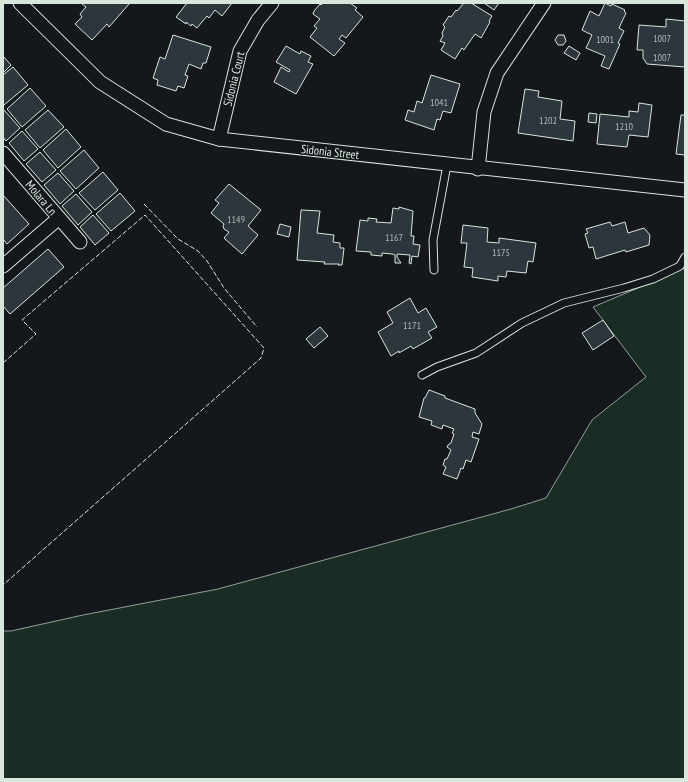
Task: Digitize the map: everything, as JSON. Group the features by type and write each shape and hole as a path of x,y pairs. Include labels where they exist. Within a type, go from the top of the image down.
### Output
{"street":[{"name":"Sidonia Street","path":"20,3 100,82 166,124 219,139 478,169 685,190"},
{"name":"Sidonia Court","path":"219,139 240,51 258,20 272,3"},
{"path":"478,169 484,112 497,73 544,3"},
{"name":"Molara Ln","path":"3,153 80,242"},
{"path":"5,261 58,218"}],"lane":[{"path":"434,270 434,240 447,165"},
{"path":"422,375 437,367 476,353 522,323 564,303 653,279 680,266 685,257"}],"green space":[{"path":"685,268 685,779 3,779 3,631 11,631 83,615 218,589 511,509 546,498 592,420 646,377 593,307"}],"building":[{"path":"81,3 129,4 109,27 107,24 92,40 75,24 82,17 80,14 86,7"},
{"path":"187,3 232,3 222,16 215,10 209,18 207,16 197,28 192,24 191,26 186,22 186,24 176,17"},
{"path":"323,3 350,3 357,8 355,10 363,17 346,38 342,35 339,39 345,43 334,56 310,37 317,28 314,26 320,19 313,14 314,11 320,4 321,5"},
{"path":"464,3 471,3 492,16 481,38 475,34 464,50 462,48 455,59 441,50 445,43 440,41 445,27 443,25 449,16 451,17"},
{"path":"484,3 499,3 494,10"},
{"path":"605,3 611,6 612,4 625,10 624,11 626,13 619,28 624,31 609,69 601,66 605,56 586,48 592,35 582,30 590,11 599,16"},
{"path":"666,19 685,21 685,67 647,64 643,58 643,50 637,50 639,25 666,27"},
{"path":"173,35 211,47 206,63 203,63 201,69 189,64 185,75 188,76 184,88 178,86 176,91 157,85 158,80 153,78 160,57 165,59"},
{"path":"558,35 564,35 566,41 563,45 558,45 555,40"},
{"path":"286,46 300,54 301,51 311,56 308,62 313,64 296,94 274,82 281,67 289,72 290,70 276,62"},
{"path":"569,46 580,53 576,60 564,53"},
{"path":"3,56 11,65 3,73"},
{"path":"13,67 28,85 4,105 3,75"},
{"path":"431,75 460,84 451,113 443,111 440,120 437,119 434,130 405,120 408,110 414,112 417,101 422,103"},
{"path":"30,88 46,106 22,127 7,109"},
{"path":"525,89 539,91 538,97 562,101 560,119 575,121 573,141 518,133"},
{"path":"639,103 652,105 648,137 629,135 627,147 597,144 600,114 629,117 629,111 638,112"},
{"path":"4,110 20,128 6,141 3,137"},
{"path":"48,110 64,127 40,148 25,130"},
{"path":"589,113 597,114 596,123 588,122"},
{"path":"681,115 685,115 685,155 676,154"},
{"path":"66,129 81,147 58,168 43,150"},
{"path":"22,131 38,149 24,161 9,143"},
{"path":"84,150 99,168 76,189 60,171"},
{"path":"40,152 56,170 42,182 26,164"},
{"path":"103,172 118,190 95,210 79,193"},
{"path":"58,173 74,191 60,204 44,185"},
{"path":"229,184 261,210 248,226 258,235 242,254 224,238 229,232 224,229 224,224 211,213 219,203 215,200"},
{"path":"120,193 135,211 111,231 96,214"},
{"path":"76,194 92,212 78,225 62,206"},
{"path":"3,195 29,224 7,244 3,239"},
{"path":"399,207 413,211 411,236 414,236 413,244 420,245 418,257 412,256 411,264 409,263 410,255 397,254 397,257 401,263 395,263 395,255 392,254 382,253 382,256 371,255 371,252 356,251 360,220 368,221 368,218 377,219 376,222 391,223 393,208 399,209"},
{"path":"301,210 320,211 317,233 334,235 333,242 340,243 340,248 344,248 342,265 297,260"},
{"path":"93,215 109,233 95,245 80,227"},
{"path":"610,222 612,226 625,222 628,233 644,228 650,235 649,245 626,252 625,250 596,259 593,247 589,248 585,234 588,233 586,229"},
{"path":"280,224 291,227 289,237 277,234"},
{"path":"463,225 488,228 487,242 499,243 499,238 536,243 533,262 528,261 526,273 507,271 506,277 498,276 498,281 472,277 473,268 464,267 467,243 461,243"},
{"path":"48,249 64,267 10,314 3,306 3,288"},
{"path":"410,298 418,313 426,308 437,327 428,332 432,338 413,349 411,346 391,356 378,332 393,323 387,312"},
{"path":"603,320 614,336 593,350 582,333"},
{"path":"320,327 328,336 314,348 306,339"},
{"path":"429,390 445,396 445,398 475,409 475,413 482,424 479,434 473,432 472,437 479,439 471,462 466,460 457,479 443,474 446,467 443,465 445,459 447,459 451,450 447,447 451,443 454,429 443,425 442,429 431,425 432,421 419,417 424,398"}],"fence":[{"path":"144,204 178,239 198,251 207,261 224,288 257,327"},
{"path":"3,363 36,334 22,320 145,215 264,348 261,358 3,585"}]}
